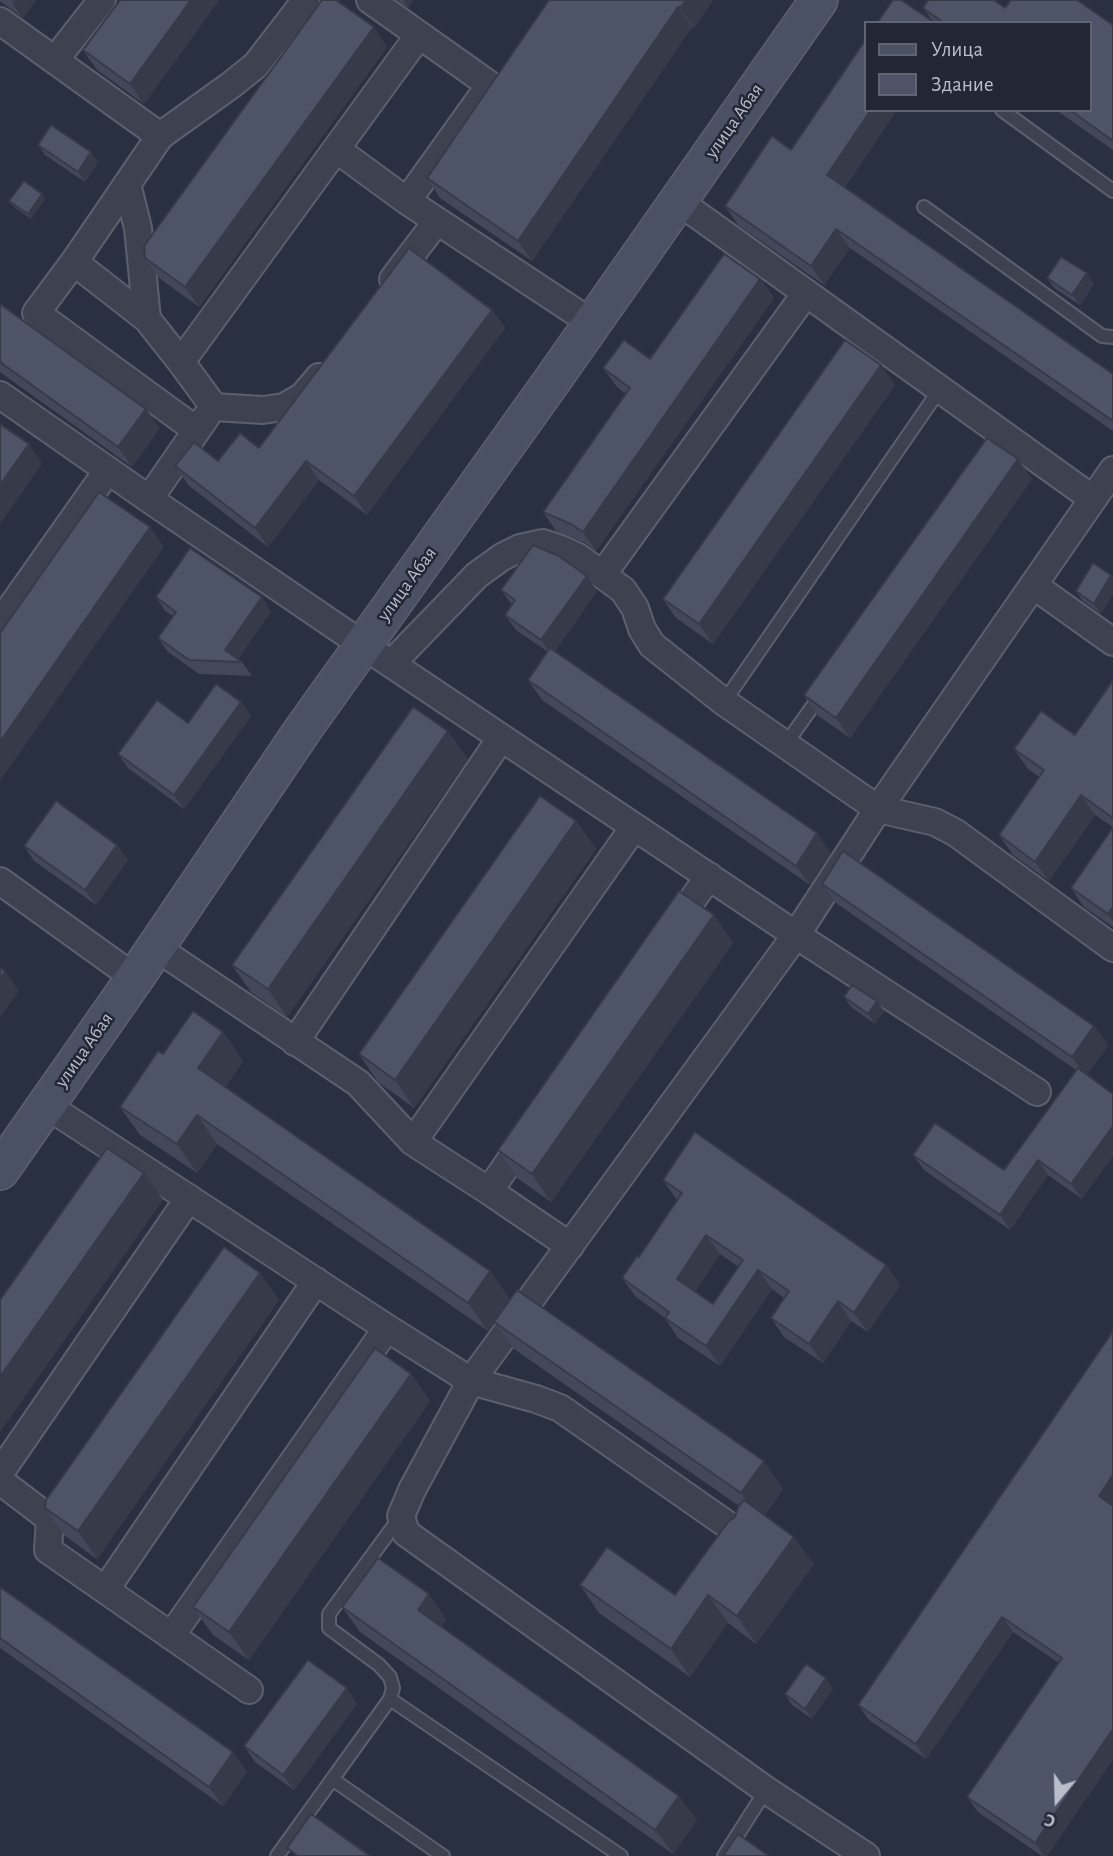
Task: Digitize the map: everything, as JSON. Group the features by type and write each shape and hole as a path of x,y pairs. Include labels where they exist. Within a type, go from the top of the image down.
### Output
{"street":[{"path":"55,60 102,0"},
{"path":"196,430 37,313 160,135 256,65 306,0"},
{"path":"370,0 490,85"},
{"name":"улица Абая","path":"0,1171 135,978 304,728 377,654 592,323 819,0"},
{"path":"0,21 160,135"},
{"path":"181,362 419,35"},
{"path":"407,201 506,64"},
{"path":"335,149 407,201 592,323"},
{"path":"127,184 138,228 147,319"},
{"path":"678,201 940,389 1001,441 1093,499"},
{"path":"381,295 437,221"},
{"path":"74,262 147,319 214,407"},
{"path":"603,574 806,293"},
{"path":"214,407 263,410 284,407 303,396 333,358"},
{"path":"0,395 567,782 1037,1092"},
{"path":"149,499 214,407"},
{"path":"0,624 108,470"},
{"path":"866,1856 766,1790 406,1533 401,1516 412,1490 471,1381 796,935 878,809 1113,470"},
{"path":"377,654 502,557 520,548 542,543 561,549 578,557 623,590 635,608 642,629 652,645 724,702 878,809 935,822 956,833 1113,948"},
{"path":"1033,585 1113,642"},
{"path":"295,1042 502,738"},
{"path":"552,804 567,782"},
{"path":"413,1142 634,827"},
{"path":"662,944 709,876"},
{"path":"0,881 135,978"},
{"path":"155,947 358,1083 413,1142 570,1246"},
{"path":"358,1083 373,1061"},
{"path":"46,1105 471,1381 560,1408 742,1535"},
{"path":"489,1191 544,1112"},
{"path":"0,1473 189,1198"},
{"path":"232,1259 248,1237"},
{"path":"106,1589 316,1282"},
{"path":"171,1636 387,1328"},
{"path":"0,1481 50,1519"},
{"path":"65,1496 50,1519 48,1549 249,1690"}],"lane":[{"path":"1005,112 1113,191"},
{"path":"924,207 1102,336 1113,337"},
{"path":"724,702 940,389"},
{"path":"785,745 825,690"},
{"path":"277,1856 390,1699 393,1688 390,1677 379,1665 329,1628 329,1614 401,1516"},
{"path":"390,1699 621,1856"},
{"path":"332,1779 443,1856"},
{"path":"724,1856 766,1790"}],"building":[{"path":"120,0 191,0 130,84 83,50"},
{"path":"322,0 336,0 374,27 185,287 145,258 144,246"},
{"path":"549,0 686,0 678,7 518,241 427,178"},
{"path":"893,0 901,0 932,21 878,21"},
{"path":"928,0 994,0 1005,8 1011,0 1077,0 1113,25 1113,141 1073,112 1092,112 1092,21 941,21 923,8"},
{"path":"864,42 864,112 870,112 827,175 1113,374 1113,421 836,229 811,266 725,206 772,136 791,150"},
{"path":"51,125 91,152 78,172 38,145"},
{"path":"24,181 42,194 28,214 9,201"},
{"path":"409,248 492,310 354,496 306,461 255,528 175,466 194,442 218,461 240,433 259,448"},
{"path":"724,254 760,279 583,532 543,512 630,388 603,368 624,340 650,359"},
{"path":"1061,257 1087,273 1072,295 1047,278"},
{"path":"0,304 146,409 118,447 0,362"},
{"path":"845,340 881,365 699,624 663,599"},
{"path":"0,424 29,444 0,485"},
{"path":"987,438 1018,459 836,718 804,695"},
{"path":"99,492 150,527 0,742 0,633"},
{"path":"533,545 559,556 587,576 541,640 505,615 515,600 501,590"},
{"path":"190,548 262,597 225,650 242,662 189,660 158,638 176,612 156,597"},
{"path":"1093,563 1111,575 1094,604 1076,591"},
{"path":"550,648 817,833 796,866 528,680"},
{"path":"1113,680 1113,818 1081,795 1035,862 999,835 1044,770 1014,749 1041,711 1075,735"},
{"path":"216,684 241,702 174,795 118,754 157,700 188,723"},
{"path":"413,707 448,731 268,989 232,965"},
{"path":"540,796 576,821 395,1080 359,1054"},
{"path":"56,801 117,845 85,890 24,846"},
{"path":"1113,827 1113,907 1108,914 1071,888"},
{"path":"843,851 1094,1026 1072,1057 822,884"},
{"path":"679,891 714,915 532,1174 498,1150"},
{"path":"852,985 877,1001 868,1014 844,997"},
{"path":"193,1011 223,1032 198,1068 490,1271 468,1303 197,1115 177,1144 120,1107 158,1051 163,1054"},
{"path":"1078,1068 1113,1094 1113,1126 1071,1184 1038,1160 1000,1215 913,1155 935,1123 1004,1170"},
{"path":"695,1132 886,1265 854,1313 838,1301 809,1344 771,1318 789,1291 758,1270 706,1346 665,1318 669,1312 622,1278 682,1193 663,1180","holes":["706,1235 743,1260 713,1304 677,1279"]},
{"path":"107,1148 144,1173 0,1377 0,1300"},
{"path":"224,1247 260,1273 78,1531 45,1508 46,1500"},
{"path":"517,1290 764,1461 741,1493 494,1322"},
{"path":"1113,1331 1113,1475 1099,1496 1113,1506 1113,1729 1035,1843 967,1797 1062,1658 1002,1617 916,1744 858,1705"},
{"path":"375,1348 411,1374 229,1632 193,1607"},
{"path":"744,1500 794,1537 737,1616 708,1595 671,1649 580,1585 607,1547 675,1595 728,1522 735,1517"},
{"path":"378,1558 429,1594 418,1610 679,1796 655,1830 342,1607"},
{"path":"0,1587 233,1752 209,1787 0,1638"},
{"path":"308,1660 347,1688 283,1775 244,1746"},
{"path":"806,1664 826,1678 805,1709 785,1694"},
{"path":"311,1814 370,1856 298,1856 287,1848"},
{"path":"738,1834 769,1856 723,1856"}]}
